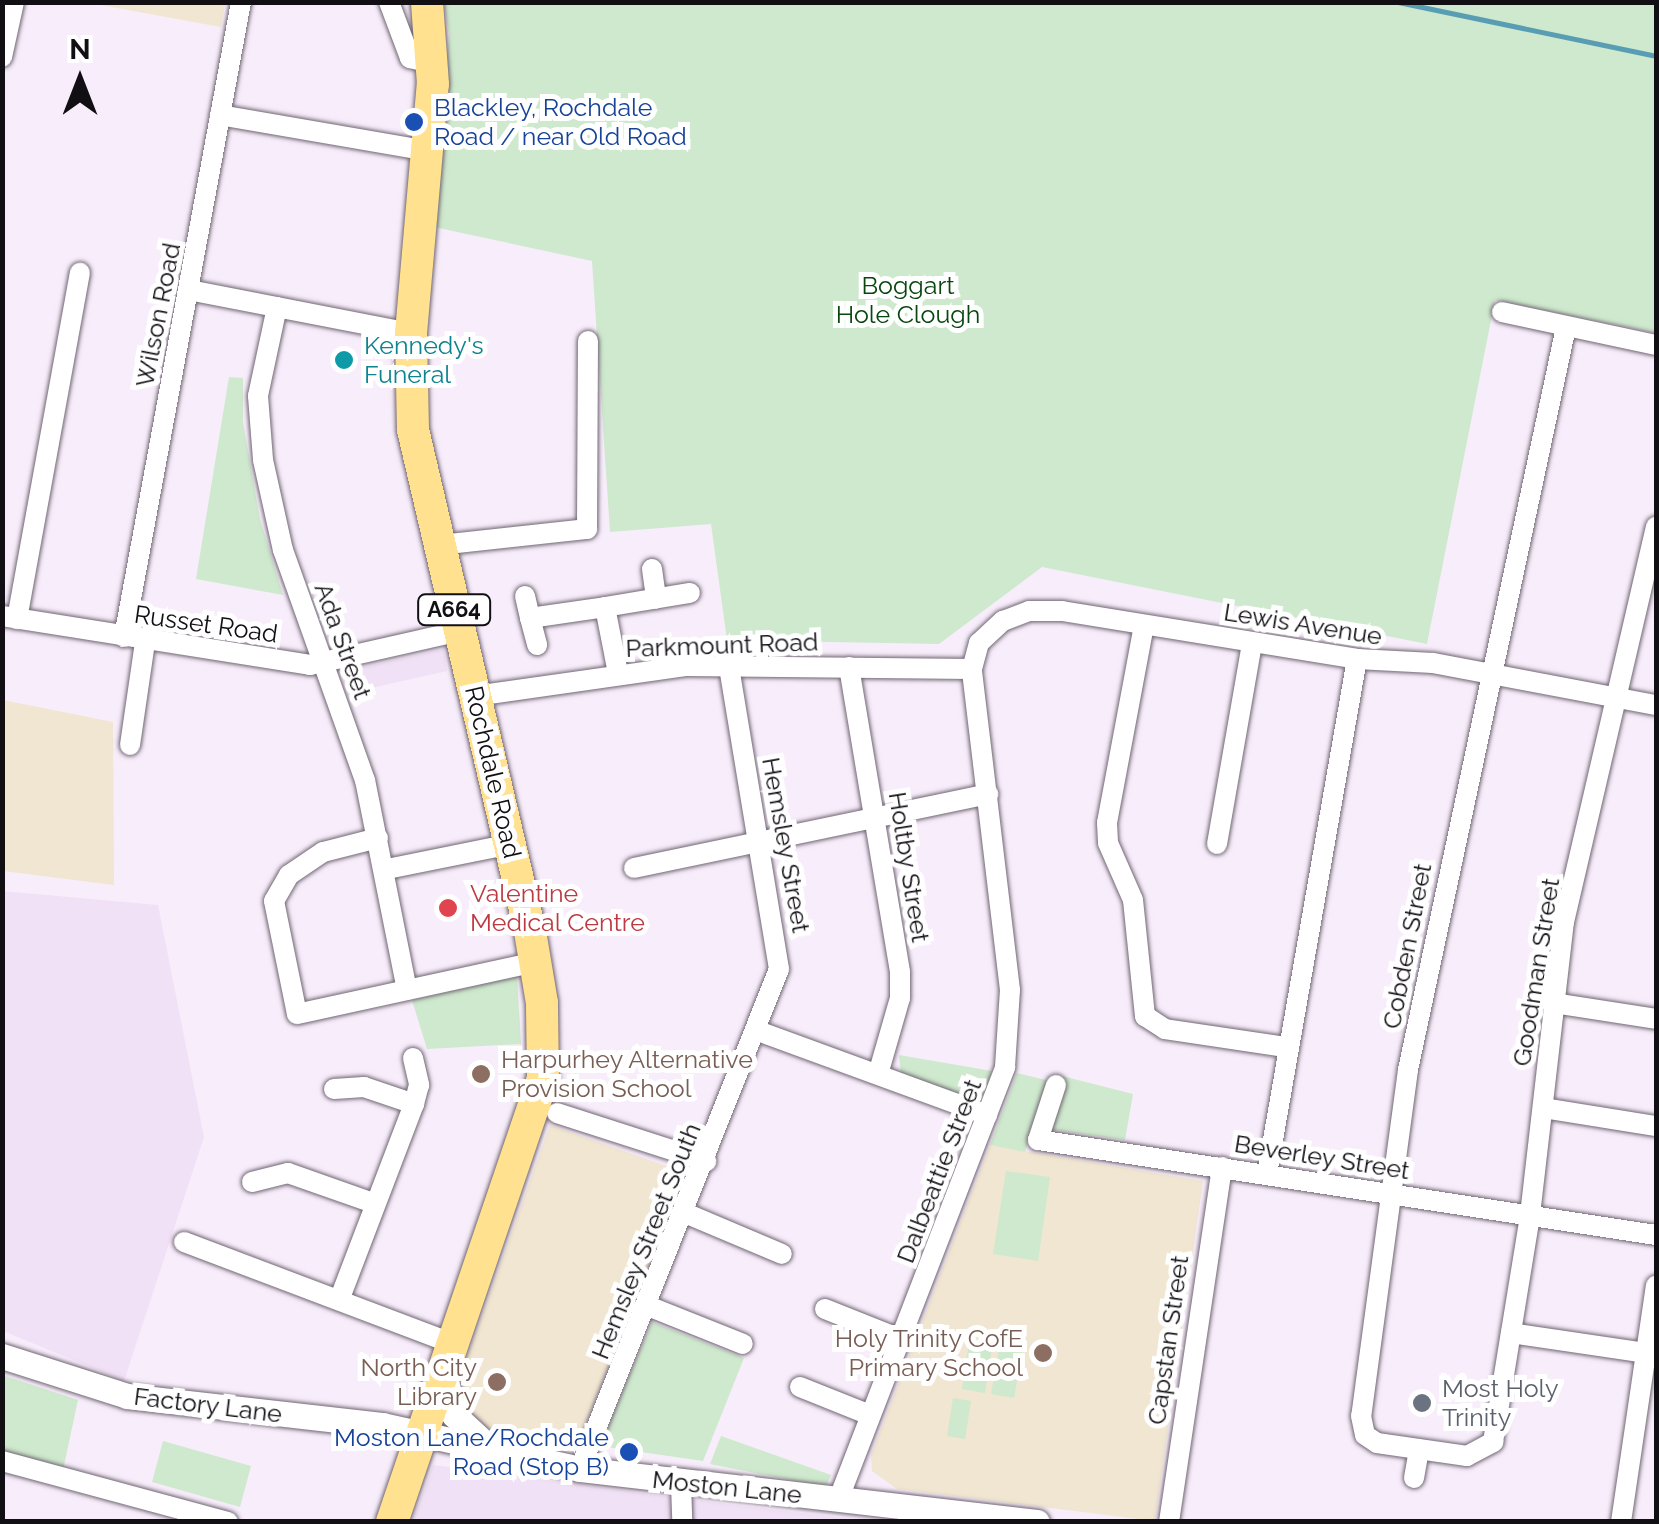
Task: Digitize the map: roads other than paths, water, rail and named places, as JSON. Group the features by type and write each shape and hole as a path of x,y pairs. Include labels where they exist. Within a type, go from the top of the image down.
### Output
{"main road":[{"name":"Rochdale Road","path":"392,1522 448,1347 538,1106 543,1046 536,962 414,430 410,332 428,151 432,63 428,2"}],"street":[{"path":"2,57 14,2"},
{"name":"Wilson Road","path":"130,745 134,639 189,290 241,2"},
{"path":"389,2 410,58 432,63"},
{"path":"220,115 428,151"},
{"path":"10,618 80,273"},
{"path":"189,290 410,332"},
{"name":"Ada Street","path":"277,307 258,396 263,460 283,550 326,663 387,869 407,990"},
{"path":"1502,312 1656,345"},
{"name":"Cobden Street","path":"1495,1431 1478,1455 1377,1443 1362,1428 1392,1193 1433,933 1566,327"},
{"path":"438,545 586,529 588,340"},
{"name":"Goodman Street","path":"1495,1431 1530,1215 1564,922 1621,699 1656,527"},
{"path":"652,569 656,599"},
{"path":"530,618 690,593"},
{"path":"524,596 537,646"},
{"path":"605,607 618,673"},
{"name":"Lewis Avenue","path":"972,670 978,643 1003,621 1030,610 1144,624 1357,660 1493,673 1656,705"},
{"name":"Russet Road","path":"10,618 134,639 326,663 460,631"},
{"path":"1144,624 1108,823 1108,843 1133,900 1145,1016 1165,1028 1286,1046"},
{"path":"1217,844 1252,642"},
{"path":"1266,1174 1357,660"},
{"name":"Parkmount Road","path":"475,696 618,673 729,666 972,670"},
{"name":"Hemsley Street","path":"729,666 779,969 758,1032"},
{"name":"Holtby Street","path":"849,667 900,972 900,998 878,1074"},
{"name":"Dalbeattie Street","path":"839,1498 1005,1068 1010,990 972,670"},
{"path":"634,868 988,794"},
{"path":"378,838 324,852 289,875 274,901 296,1014 536,962"},
{"path":"387,869 511,844"},
{"path":"1553,1003 1656,1019"},
{"path":"758,1032 987,1115"},
{"name":"Hemsley Street South","path":"580,1469 758,1032"},
{"path":"340,1298 420,1085 414,1058"},
{"name":"Beverley Street","path":"1056,1085 1038,1140 1656,1236"},
{"path":"334,1090 364,1087 414,1104"},
{"path":"1543,1108 1656,1126"},
{"path":"558,1113 706,1161"},
{"name":"Capstan Street","path":"1169,1522 1222,1167"},
{"path":"252,1182 288,1172 373,1202"},
{"path":"685,1212 782,1254"},
{"path":"184,1242 340,1298 448,1347 446,1389 454,1415 500,1454"},
{"path":"1621,1522 1656,1286"},
{"path":"648,1306 744,1344"},
{"path":"825,1309 900,1338"},
{"path":"1511,1333 1650,1343"},
{"name":"Factory Lane","path":"2,1356 126,1396 419,1434"},
{"path":"800,1387 870,1415"},
{"name":"Moston Lane","path":"419,1434 500,1454 681,1484 1037,1522"},
{"path":"1414,1478 1419,1449"},
{"path":"2,1460 228,1522"},
{"path":"681,1484 682,1522"}],"waterway":[{"path":"1398,2 1656,56"}],"place":[{"name":"Blackley, Rochdale Road / near Old Road","path":"414,122"},
{"name":"Kennedy's Funeral","path":"344,360"},
{"name":"Valentine Medical Centre","path":"448,908"},
{"name":"Harpurhey Alternative Provision School","path":"481,1074"},
{"name":"Holy Trinity CofE Primary School","path":"1043,1353"},
{"name":"North City Library","path":"497,1382"},
{"name":"Most Holy Trinity","path":"1422,1403"},
{"name":"Moston Lane/Rochdale Road (Stop B)","path":"629,1452"}],"park label":[{"name":"Boggart Hole Clough","path":"908,300"}]}
